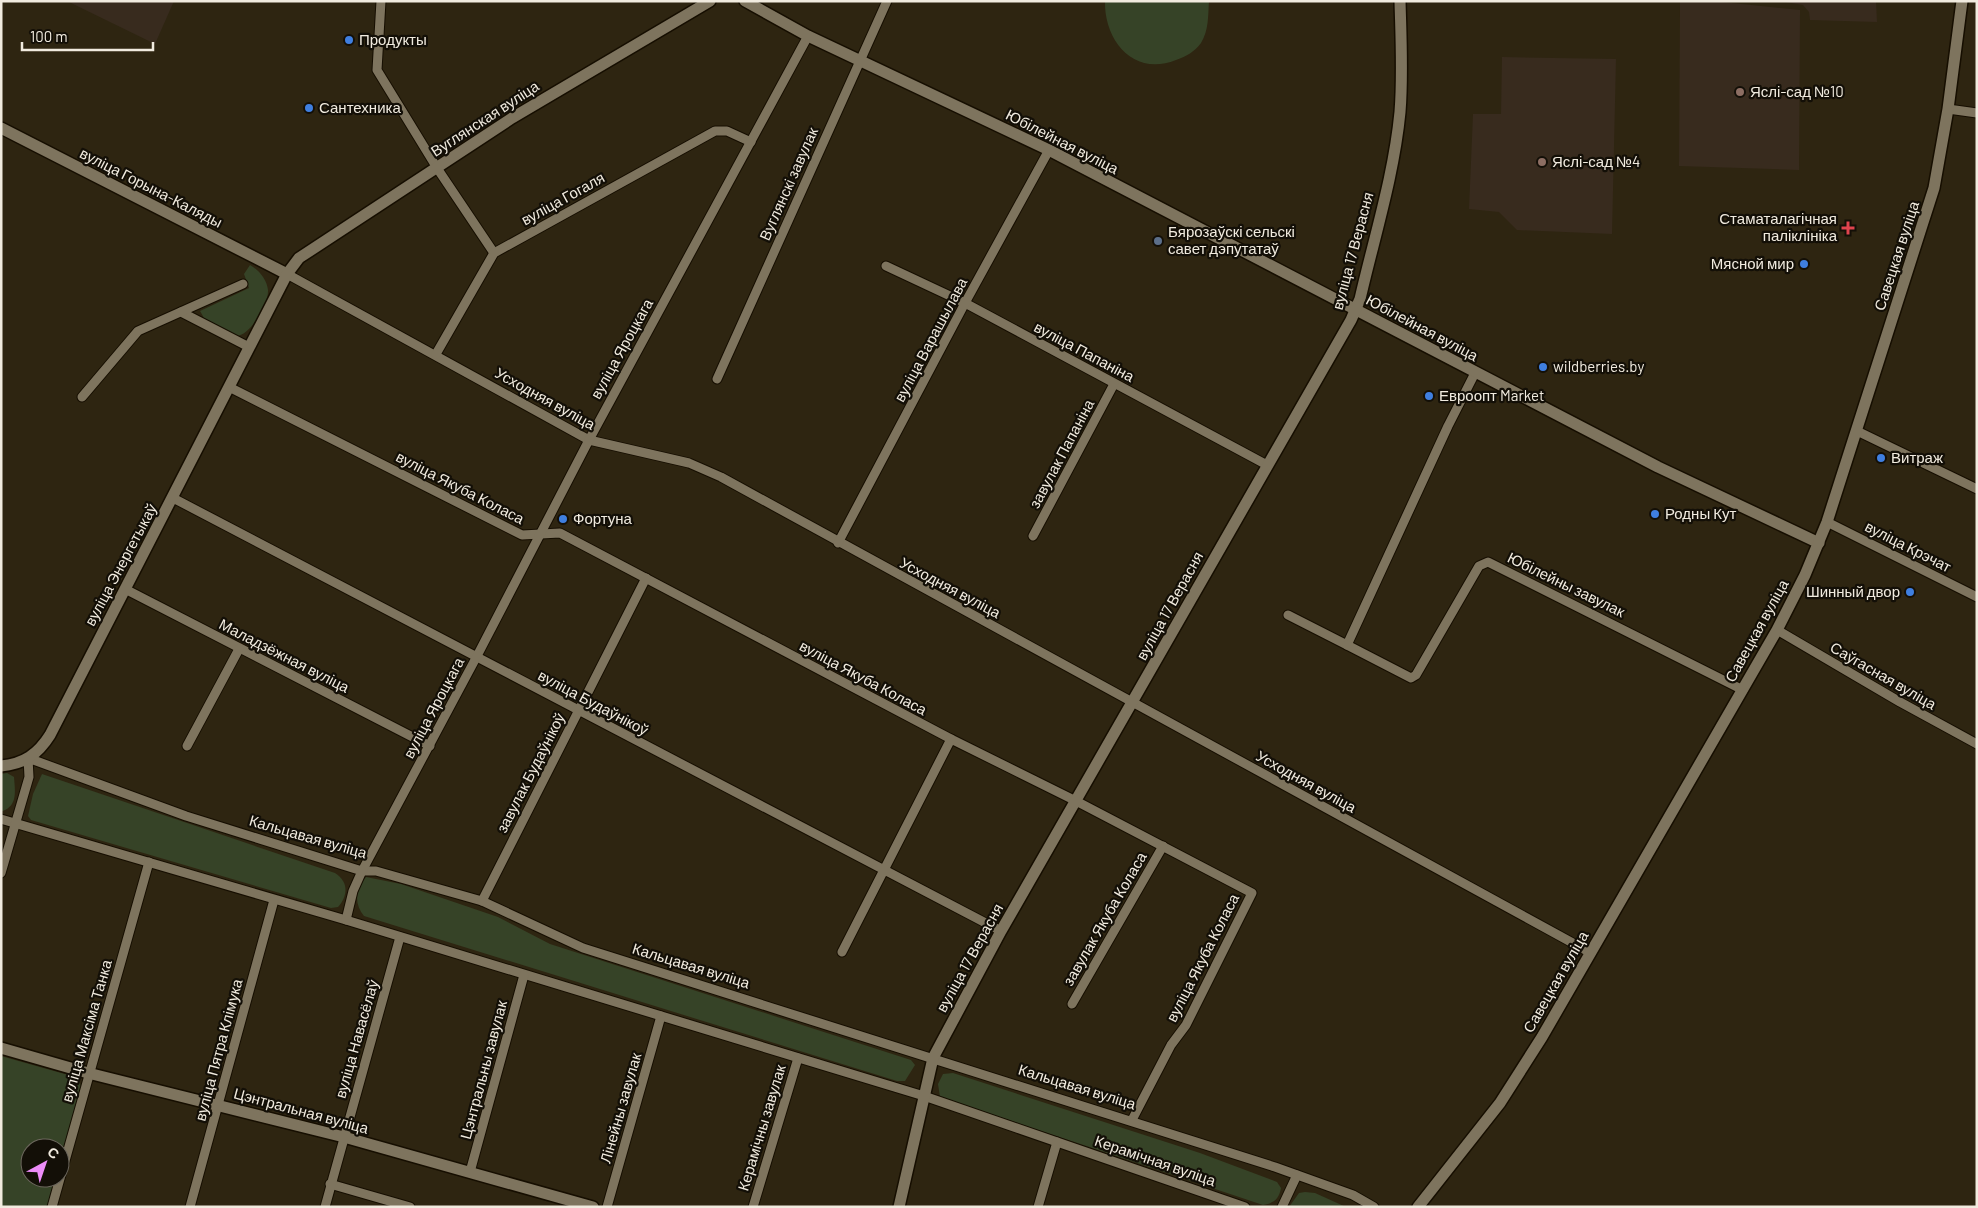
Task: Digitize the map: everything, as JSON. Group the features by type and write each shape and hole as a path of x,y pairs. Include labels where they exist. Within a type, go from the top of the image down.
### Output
{"street":[{"path":"381,1 377,70 437,168 494,253 436,354"},
{"name":"Вуглянская вуліца","path":"286,274 299,258 312,247 512,118 710,1"},
{"name":"Юбілейная вуліца","path":"745,1 808,36 859,61 1049,150 1658,467 1819,543"},
{"name":"Вуглянскі завулак","path":"717,379 887,1"},
{"name":"вуліца 17 Верасня","path":"899,1207 933,1058 1001,931 1134,703 1266,465 1356,309 1396,146 1402,66 1400,1"},
{"name":"Савецкая вуліца","path":"1418,1207 1500,1103 1591,953 1777,630 1805,576 1827,522 1934,188 1948,108 1962,1"},
{"name":"вуліца Яроцкага","path":"346,920 353,891 362,870 430,746 589,440 808,36"},
{"path":"1948,108 1977,113"},
{"name":"вуліца Горына-Каляды","path":"1,128 286,274"},
{"name":"вуліца Гогаля","path":"494,253 715,131 727,131 751,142"},
{"name":"вуліца Варашылава","path":"838,543 965,303 1049,150"},
{"name":"вуліца Папаніна","path":"886,266 965,303 1266,465"},
{"name":"вуліца Энергетыкаў","path":"28,758 42,747 50,734 174,498 286,274"},
{"name":"Усходняя вуліца","path":"286,274 436,354 589,440 689,463 720,477 1591,953"},
{"path":"82,397 138,331 243,284"},
{"path":"182,312 249,347"},
{"path":"1347,645 1448,426 1475,373"},
{"name":"завулак Папаніна","path":"1033,536 1114,384"},
{"name":"вуліца Якуба Коласа","path":"229,386 522,535 560,533 951,740 1076,801 1252,893 1186,1024 1171,1045 1132,1120"},
{"path":"1856,431 1977,489"},
{"name":"вуліца Будаўнікоў","path":"174,498 1001,931"},
{"name":"вуліца Крэчат","path":"1827,522 1977,597"},
{"name":"Юбілейны завулак","path":"1288,615 1411,678 1416,675 1478,566 1488,562 1742,690"},
{"name":"завулак Будаўнікоў","path":"482,901 646,578"},
{"name":"Маладзёжная вуліца","path":"125,589 430,746"},
{"name":"Саўгасная вуліца","path":"1777,630 1900,702 1977,744"},
{"path":"187,746 239,649"},
{"path":"842,952 951,740"},
{"path":"1,766 17,763 28,758 29,777 1,873"},
{"name":"Кальцавая вуліца","path":"28,758 186,816 362,870 376,871 482,901 583,948 1132,1120 1354,1195 1374,1207"},
{"name":"Керамічная вуліца","path":"1,819 346,920 924,1096 1245,1207"},
{"name":"завулак Якуба Коласа","path":"1072,1004 1163,846"},
{"name":"вуліца Максіма Танка","path":"52,1207 88,1073 149,862"},
{"name":"вуліца Пятра Клімука","path":"190,1207 274,900"},
{"name":"вуліца Навасёлаў","path":"325,1207 400,937"},
{"name":"Цэнтральны завулак","path":"470,1172 524,975"},
{"name":"Лінейны завулак","path":"607,1207 661,1016"},
{"name":"Цэнтральная вуліца","path":"1,1048 88,1073 344,1137 593,1207"},
{"name":"Керамічны завулак","path":"753,1207 798,1058"},
{"path":"1038,1207 1057,1142"},
{"path":"1282,1207 1297,1175"},
{"path":"330,1184 410,1207"}],"shaded area":[{"path":"67,1 174,1 155,44"},
{"name":"Яслі-сад №10","path":"1713,1 1800,10 1799,170 1679,166 1680,2"},
{"path":"1780,1 1876,1 1877,22 1810,20 1809,12 1803,5"},
{"name":"Яслі-сад №4","path":"1502,57 1616,59 1612,234 1517,230 1499,212 1469,209 1473,114 1501,114"}],"green space":[{"path":"1105,1 1209,1 1208,22 1201,43 1196,49 1176,60 1161,64 1147,64 1124,52 1116,42 1106,16"},
{"path":"250,265 264,279 268,290 267,296 262,310 253,325 237,336 204,318 200,311 249,288 244,274"},
{"path":"7,773 14,777 15,797 8,808 1,811 1,774"},
{"path":"42,774 335,873 345,885 344,898 338,907 331,908 31,820 28,816 33,794"},
{"path":"366,877 401,884 498,917 550,944 911,1060 915,1065 905,1081 897,1081 364,916 357,902 357,897 362,882"},
{"path":"1,1056 79,1078 81,1088 67,1138 20,1138 20,1188 53,1188 48,1207 1,1207"},
{"path":"953,1073 1200,1153 1277,1182 1281,1188 1280,1192 1275,1200 1263,1205 940,1097 938,1084 943,1074"},
{"path":"1299,1193 1315,1193 1346,1207 1289,1207"}],"place":[{"name":"Продукты","path":"349,40"},
{"name":"Яслі-сад №10","path":"1740,92"},
{"name":"Сантехника","path":"309,108"},
{"name":"Яслі-сад №4","path":"1542,162"},
{"name":"Стаматалагічная паліклініка","path":"1848,228"},
{"name":"Бярозаўскі сельскі савет дэпутатаў","path":"1158,241"},
{"name":"Мясной мир","path":"1804,264"},
{"name":"wildberries.by","path":"1543,367"},
{"name":"Евроопт Market","path":"1429,396"},
{"name":"Витраж","path":"1881,458"},
{"name":"Родны Кут","path":"1655,514"},
{"name":"Фортуна","path":"563,519"},
{"name":"Шинный двор","path":"1910,592"}]}
